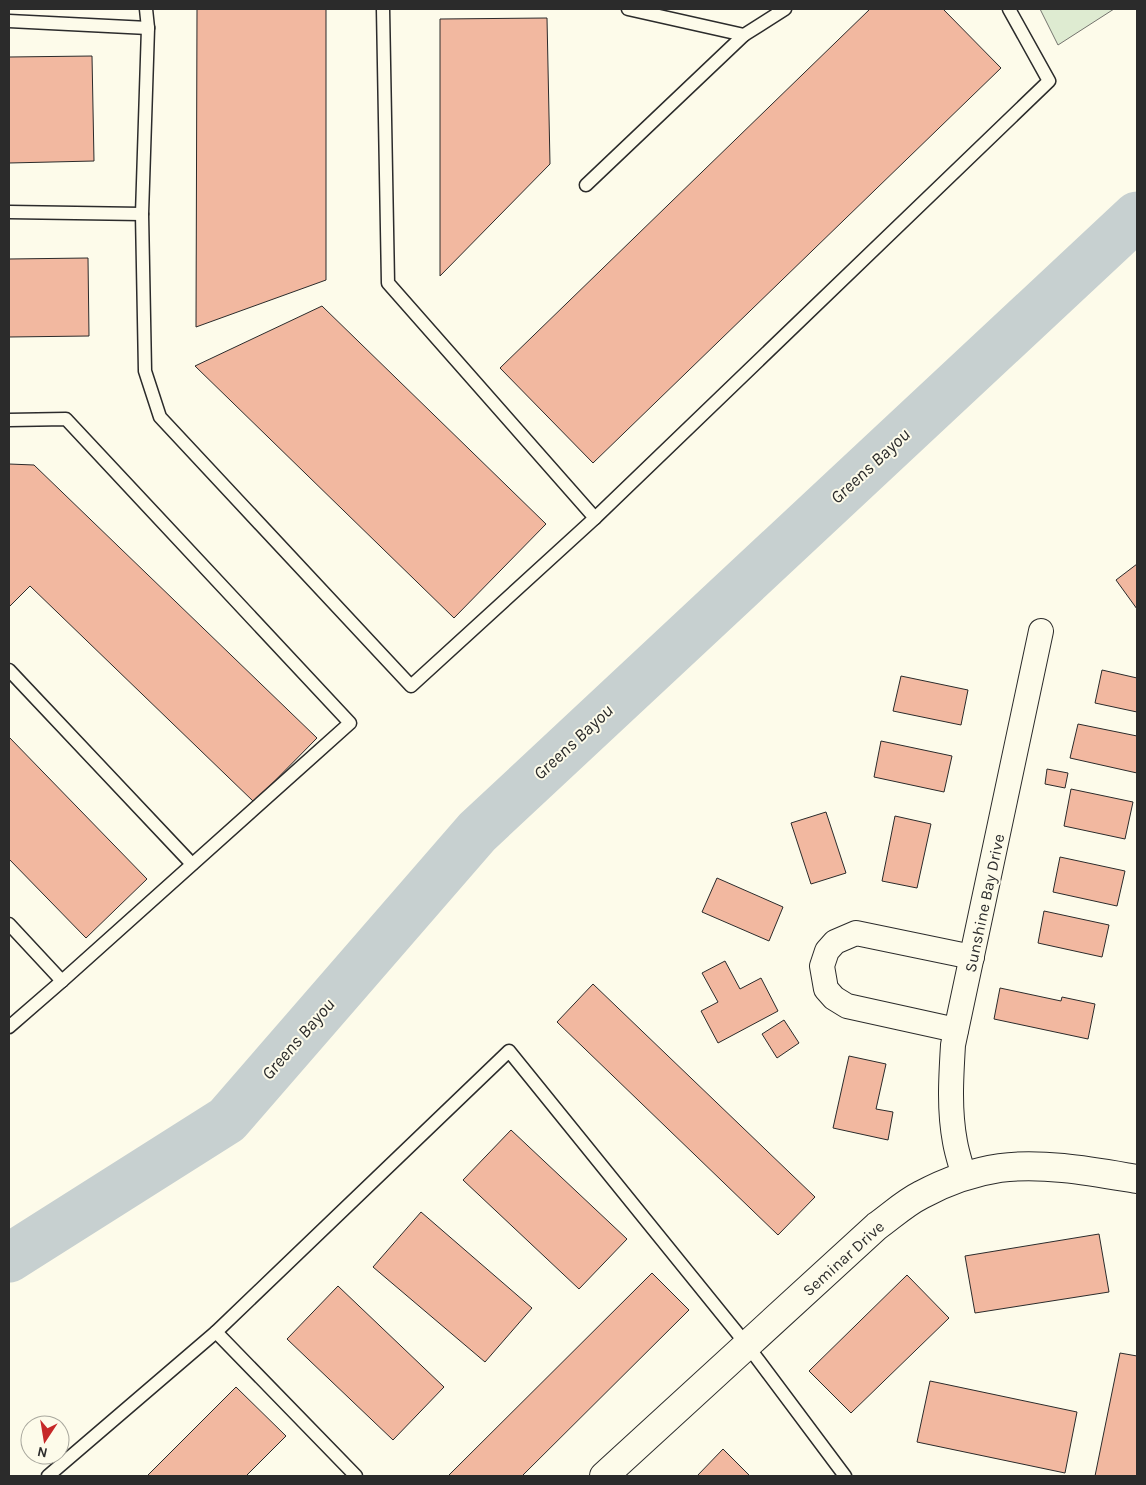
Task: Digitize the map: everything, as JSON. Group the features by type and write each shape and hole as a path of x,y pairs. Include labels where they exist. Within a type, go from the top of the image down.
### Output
{"street":[{"name":"Sunshine Bay Drive","path":"964,1176 955,1143 951,1114 950,1086 953,1045 1041,631"},
{"path":"956,1030 847,1006 834,998 826,989 822,966 827,951 835,942 856,933 972,957"},
{"name":"Seminar Drive","path":"604,1476 877,1226 919,1195 964,1176 1001,1168 1040,1167 1082,1170 1137,1179"}],"lane":[{"path":"146,9 148,28 142,214 145,371 160,417 411,686 595,518 1049,81 1009,9"},
{"path":"383,9 388,283 595,518"},
{"path":"628,9 744,35"},
{"path":"586,185 744,35 784,9"},
{"path":"9,21 148,28"},
{"path":"9,212 142,214"},
{"path":"9,420 66,419 350,722 9,1027"},
{"path":"9,670 192,864"},
{"path":"9,924 62,981"},
{"path":"48,1476 216,1332 509,1051 747,1345 846,1476"},
{"path":"216,1332 356,1476"}],"green space":[{"path":"1040,9 1114,9 1058,45"}],"building":[{"path":"197,9 326,9 326,280 196,327"},
{"path":"870,9 943,9 1001,68 593,463 500,368"},
{"path":"547,18 550,164 440,276 440,19"},
{"path":"92,56 94,161 9,163 9,57"},
{"path":"88,258 89,336 9,337 9,259"},
{"path":"322,306 546,524 454,618 195,366"},
{"path":"9,464 34,465 317,738 254,802 30,586 10,606"},
{"path":"1137,564 1137,609 1116,580"},
{"path":"1102,670 1137,678 1137,712 1095,703"},
{"path":"901,676 968,690 961,725 893,711"},
{"path":"1078,724 1137,736 1137,773 1070,758"},
{"path":"9,737 147,879 86,938 9,859"},
{"path":"881,741 952,756 944,792 874,777"},
{"path":"1047,769 1068,773 1065,788 1045,784"},
{"path":"1071,789 1133,802 1125,839 1064,826"},
{"path":"826,812 846,873 811,884 791,823"},
{"path":"895,816 931,824 917,888 882,881"},
{"path":"1060,857 1125,871 1117,906 1053,892"},
{"path":"717,878 783,907 769,941 702,912"},
{"path":"1044,911 1109,925 1102,957 1038,943"},
{"path":"725,961 740,989 761,978 778,1011 718,1043 701,1011 718,1002 702,973"},
{"path":"593,984 815,1197 778,1235 557,1022"},
{"path":"1000,988 1061,1001 1062,997 1095,1004 1088,1039 994,1019"},
{"path":"784,1020 799,1043 777,1058 762,1034"},
{"path":"849,1056 886,1064 876,1109 893,1112 888,1140 833,1128"},
{"path":"511,1130 627,1239 579,1289 463,1180"},
{"path":"421,1212 532,1308 485,1362 373,1267"},
{"path":"1099,1234 1109,1292 975,1313 965,1256"},
{"path":"652,1273 689,1310 522,1476 448,1476"},
{"path":"907,1275 949,1318 851,1413 809,1371"},
{"path":"338,1286 444,1387 393,1440 287,1339"},
{"path":"1120,1353 1137,1356 1137,1476 1095,1476"},
{"path":"930,1381 1077,1412 1065,1473 917,1442"},
{"path":"236,1387 286,1436 246,1476 147,1476"},
{"path":"723,1449 750,1476 697,1476"}],"waterway":[{"name":"Greens Bayou","path":"9,1258 227,1120 477,832 1137,216"}]}
